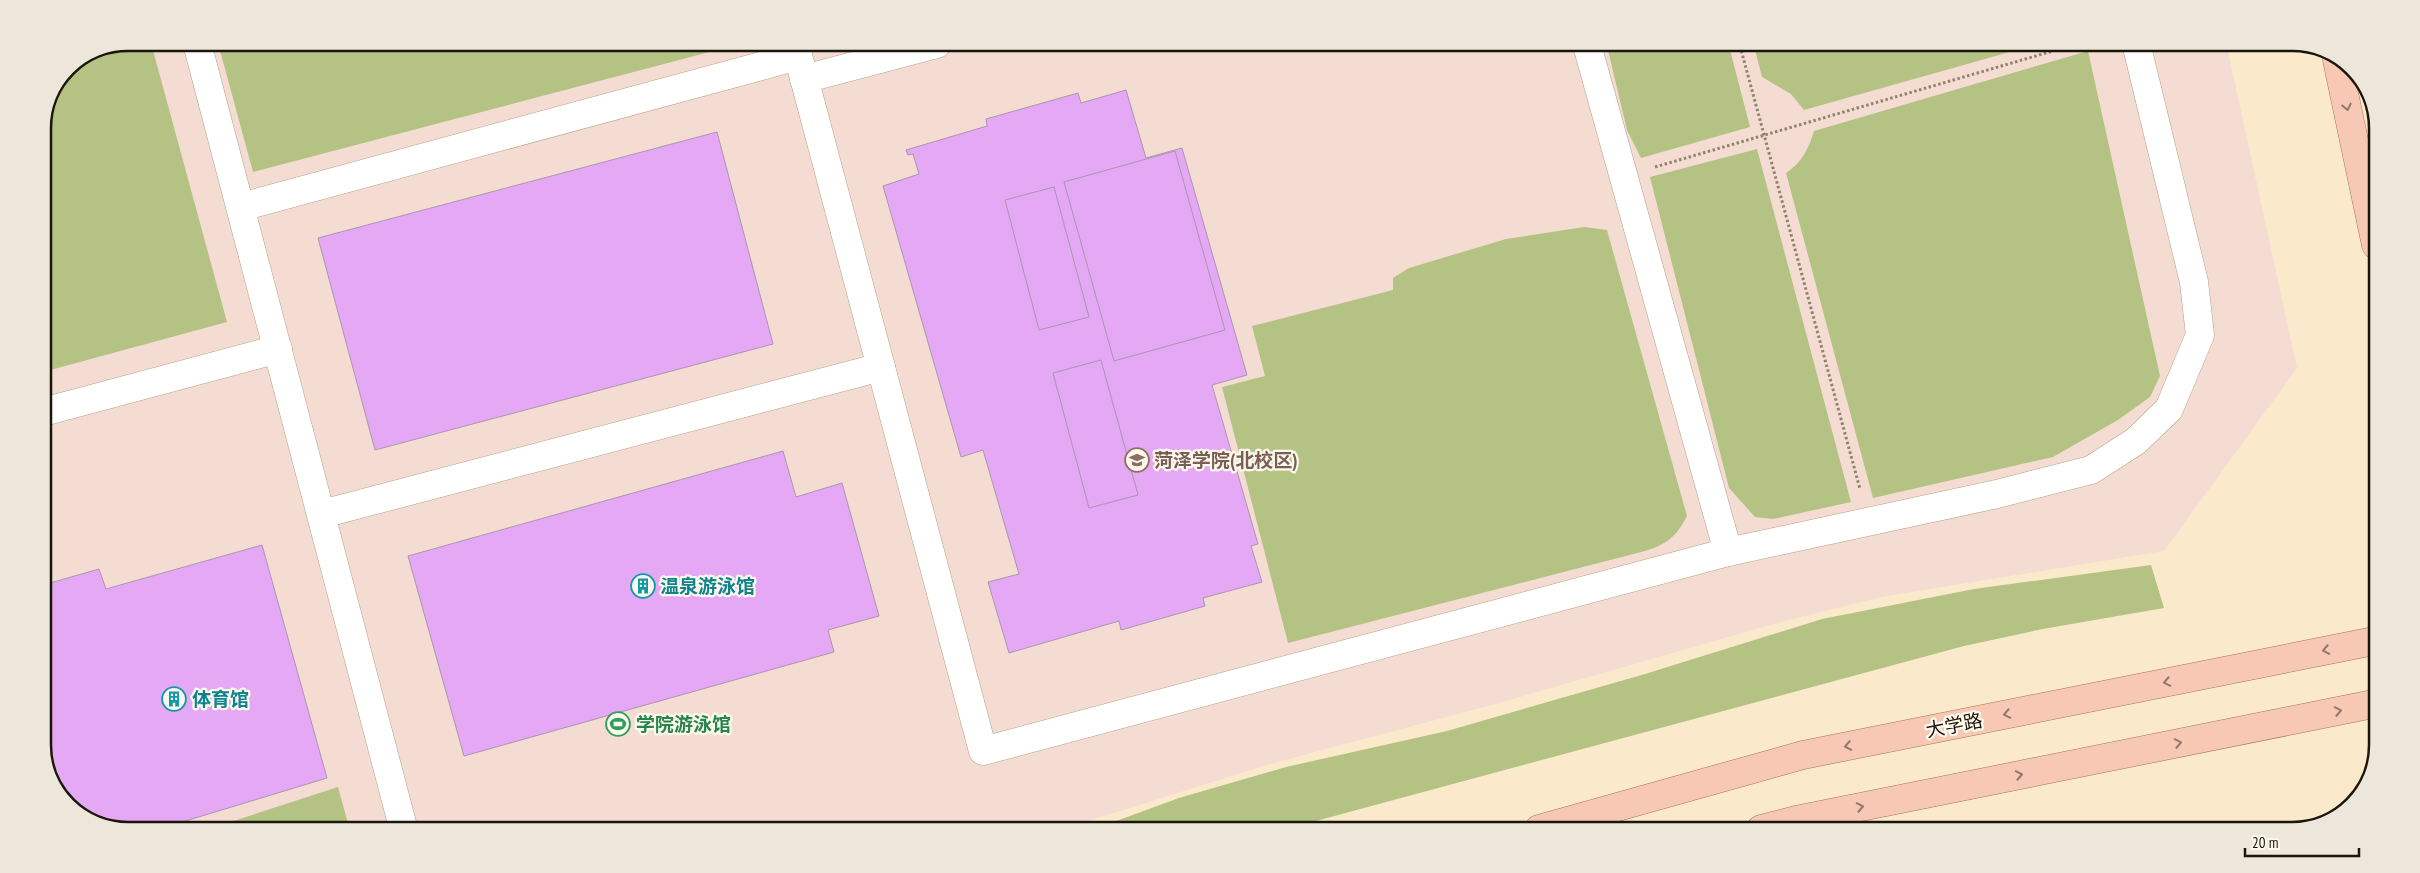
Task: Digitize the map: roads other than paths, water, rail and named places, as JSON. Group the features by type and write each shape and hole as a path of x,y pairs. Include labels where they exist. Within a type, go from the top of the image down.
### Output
{"main road":[{"path":"2338,67 2369,212"},
{"name":"大学路","path":"1564,822 1803,755 2369,642"},
{"path":"1790,822 2369,705"}],"street":[{"path":"200,51 402,822"},
{"path":"241,207 799,60 877,51"},
{"path":"1588,51 1728,552"},
{"path":"799,60 983,751 1728,552 1997,494 2091,470 2136,441 2169,409 2200,335 2194,282 2138,51"},
{"path":"51,410 278,349"},
{"path":"322,514 881,368"}],"place":[{"name":"菏泽学院(北校区)","path":"1137,460"},
{"name":"温泉游泳馆","path":"643,586"},
{"name":"体育馆","path":"174,699"},
{"name":"学院游泳馆","path":"618,724"}]}
